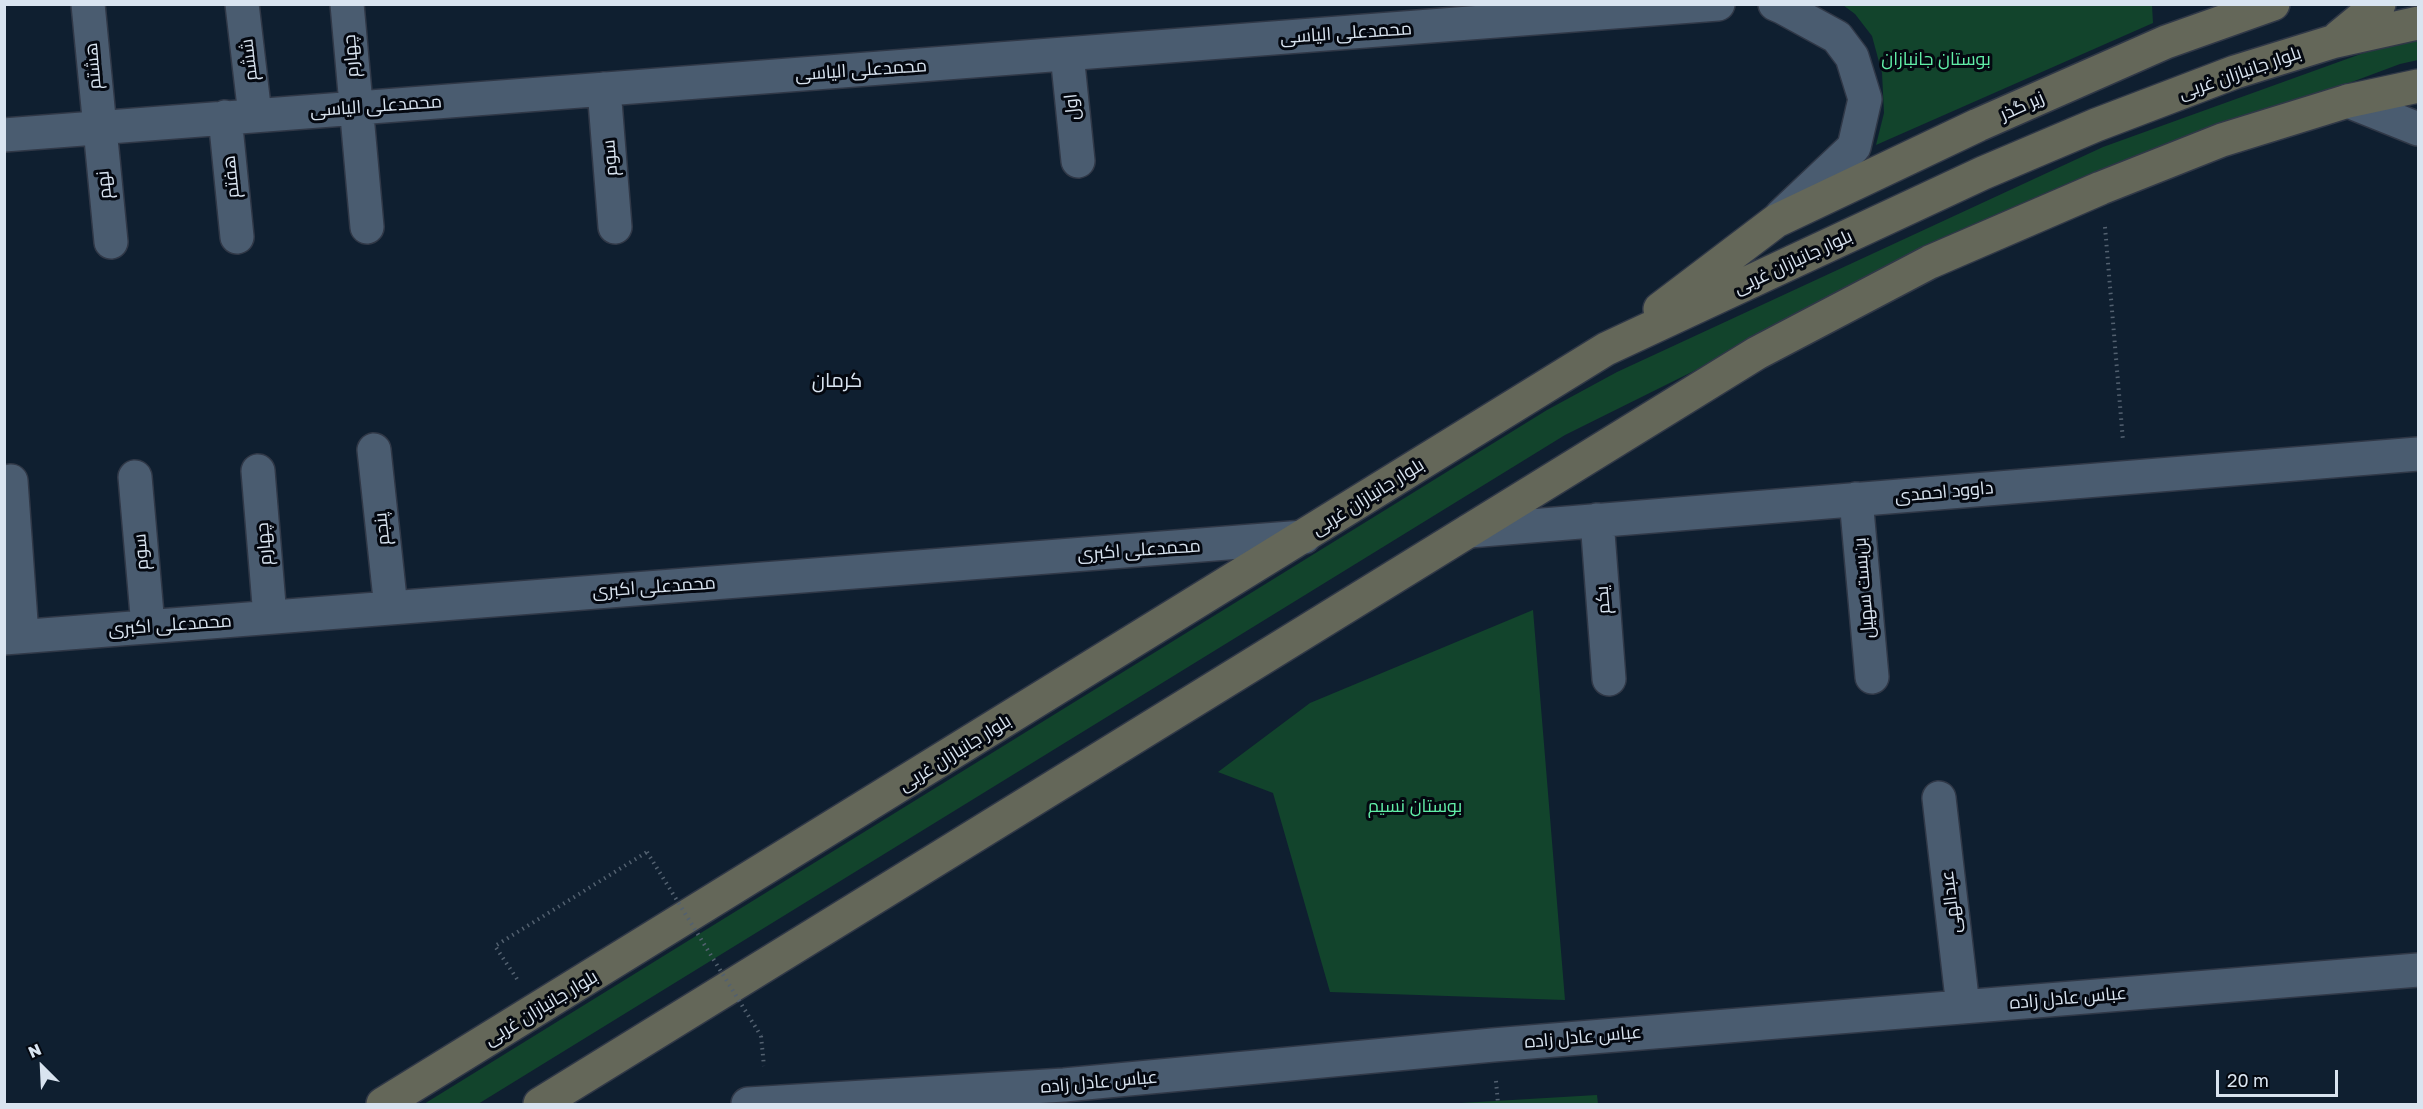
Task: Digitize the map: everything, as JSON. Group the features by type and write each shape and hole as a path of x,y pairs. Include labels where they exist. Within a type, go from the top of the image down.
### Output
{"main road":[{"name":"زیر گذر","path":"1606,350 1776,221 1978,125 2166,42 2273,4"},
{"path":"2332,42 2379,4"},
{"name":"بلوار جانبازان غربی","path":"383,1104 1606,350 1983,172 2096,125 2235,72 2332,42 2418,23"},
{"path":"540,1104 1757,353 1930,262 2101,188 2222,140 2348,101 2418,86"}],"street":[{"name":"هشتم","path":"88,4 98,128"},
{"name":"ششم","path":"240,116 242,4"},
{"name":"چهارم","path":"346,4 355,108"},
{"name":"محمدعلی الیاسی","path":"4,135 1718,4"},
{"path":"1775,4 1837,37 1852,57 1865,99 1854,147 1776,221"},
{"name":"اول","path":"1067,54 1078,161"},
{"name":"سوم","path":"604,89 615,227"},
{"path":"2348,101 2418,129"},
{"path":"355,108 367,227"},
{"name":"هفتم","path":"237,237 240,116"},
{"name":"نهم","path":"98,128 111,242"},
{"name":"پنجم","path":"374,450 391,608"},
{"name":"داوود احمدی","path":"1469,531 2418,454"},
{"name":"چهارم","path":"258,471 270,617"},
{"name":"سوم","path":"135,477 148,626"},
{"path":"11,481 13,637"},
{"name":"بن‌بست سهیل","path":"1856,499 1872,677"},
{"name":"یکم","path":"1597,520 1609,679"},
{"name":"محمدعلی اکبری","path":"13,637 1304,537"},
{"name":"عبدالهی","path":"1939,798 1964,1007"},
{"name":"عباس عادل زاده","path":"748,1104 1065,1095 1493,1045 2418,970"}],"path":[{"path":"2101,188 2127,478"},
{"path":"495,946 647,852 761,1036 764,1068"}],"green space":[{"name":"بوستان جانبازان","path":"1843,5 2152,5 2153,23 1876,145 1884,113 1882,73 1872,36 1855,14"},
{"path":"2418,37 2418,60 2400,64 2210,135 1845,296 1565,435 478,1104 424,1104 1547,410 1617,372 2103,147 2405,38"},
{"name":"بوستان نسیم","path":"1533,610 1565,1000 1330,992 1273,793 1218,772 1310,703"},
{"path":"1597,1095 1598,1104 1444,1104"}],"district":[{"name":"کرمان","path":"837,381"}]}
